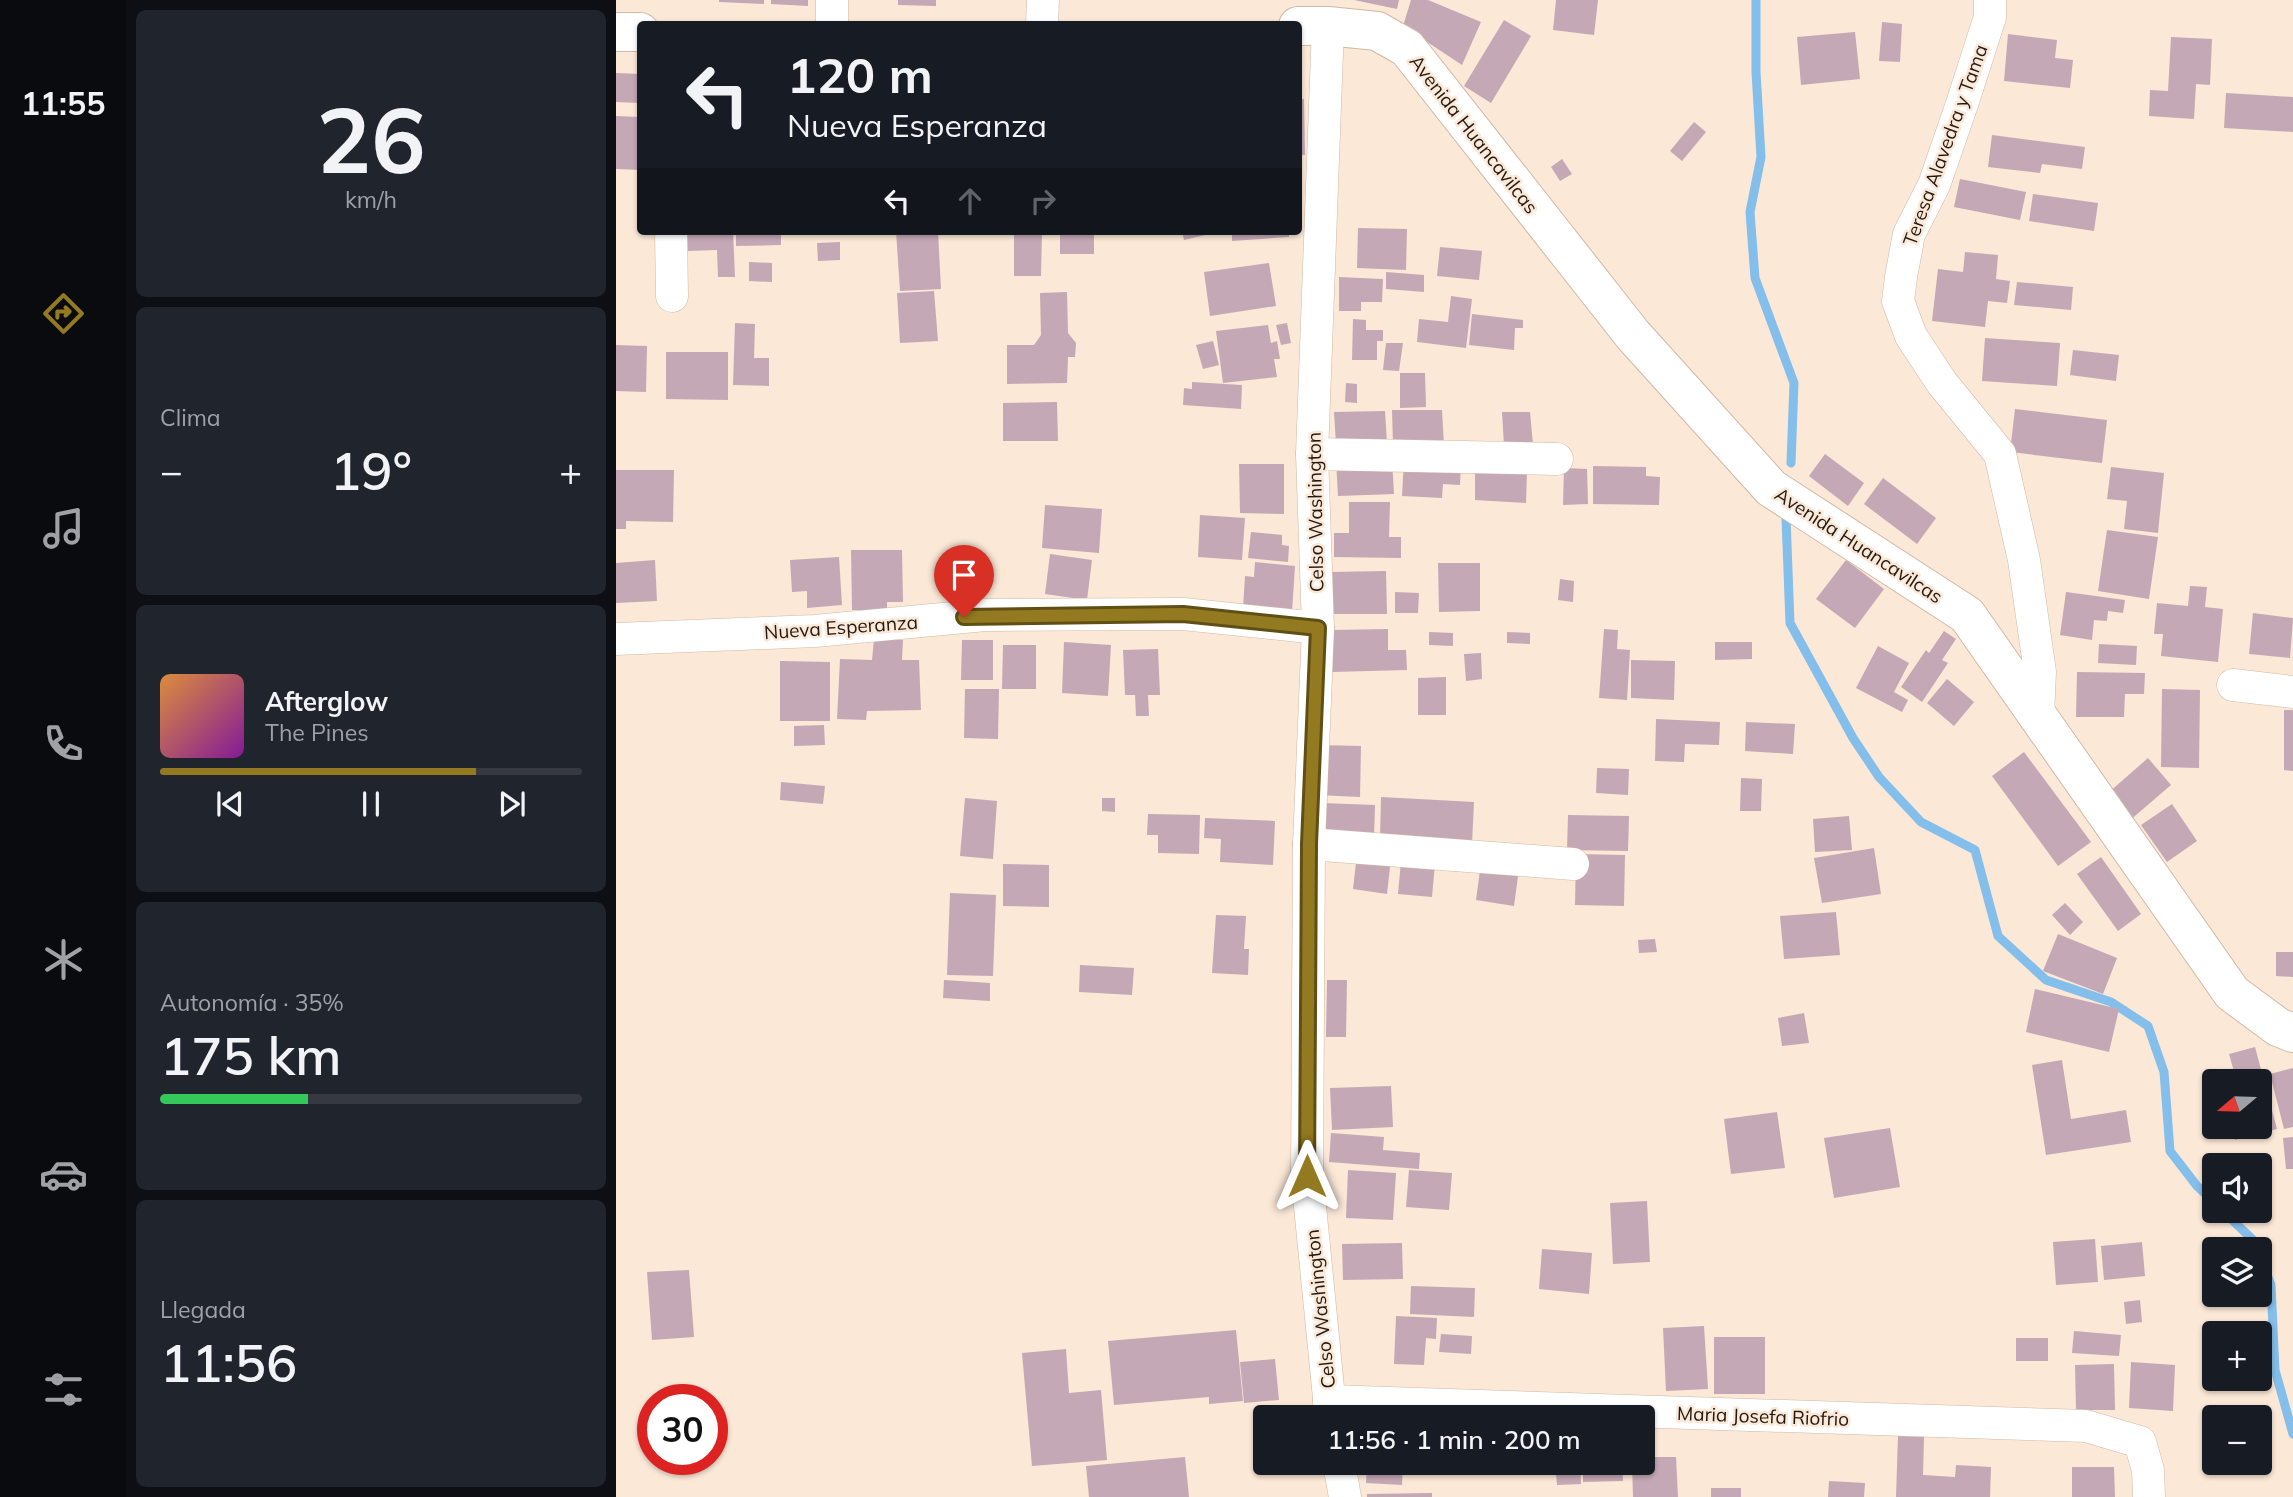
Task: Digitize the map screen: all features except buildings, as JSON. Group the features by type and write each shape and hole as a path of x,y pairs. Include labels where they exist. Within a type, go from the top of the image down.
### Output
{"street":[{"path":"832,0 832,21"},
{"path":"1042,21 1043,0"},
{"name":"Teresa Alavedra y Tama","path":"1990,0 1990,17 1942,162 1934,185 1909,234 1898,301 1911,335 1942,383 2000,454 2024,560 2035,634 2040,671 2038,715"},
{"name":"Avenida Huancavilcas","path":"1313,26 1377,31 1406,48 1633,335 1771,488 1967,615 2232,993 2278,1027 2293,1033"},
{"name":"Celso Washington","path":"1313,26 1312,454 1318,628 1309,844 1307,1176 1330,1405"},
{"path":"616,32 637,32"},
{"path":"671,235 672,296"},
{"path":"1312,454 1557,459"},
{"name":"Nueva Esperanza","path":"616,639 815,631 999,615 1183,614 1318,628"},
{"path":"2233,685 2293,692"},
{"path":"1309,844 1573,864"},
{"name":"Maria Josefa Riofrio","path":"1655,1416 2086,1426 2140,1442 2148,1470 2149,1497"},
{"path":"1341,1475 1345,1497"}],"waterway":[{"path":"1756,0 1756,72 1761,157 1750,212 1755,278 1794,383 1791,463"},
{"path":"1786,518 1790,623 1853,738 1879,777 1921,822 1975,850 1998,936 2046,980 2111,1002 2148,1026 2164,1072 2170,1151 2202,1191"},
{"path":"2235,1223 2250,1237"},
{"path":"2272,1306 2275,1370 2293,1434"}],"route":[{"path":"964,617 1183,614 1318,628 1309,844 1307,1176"}]}
